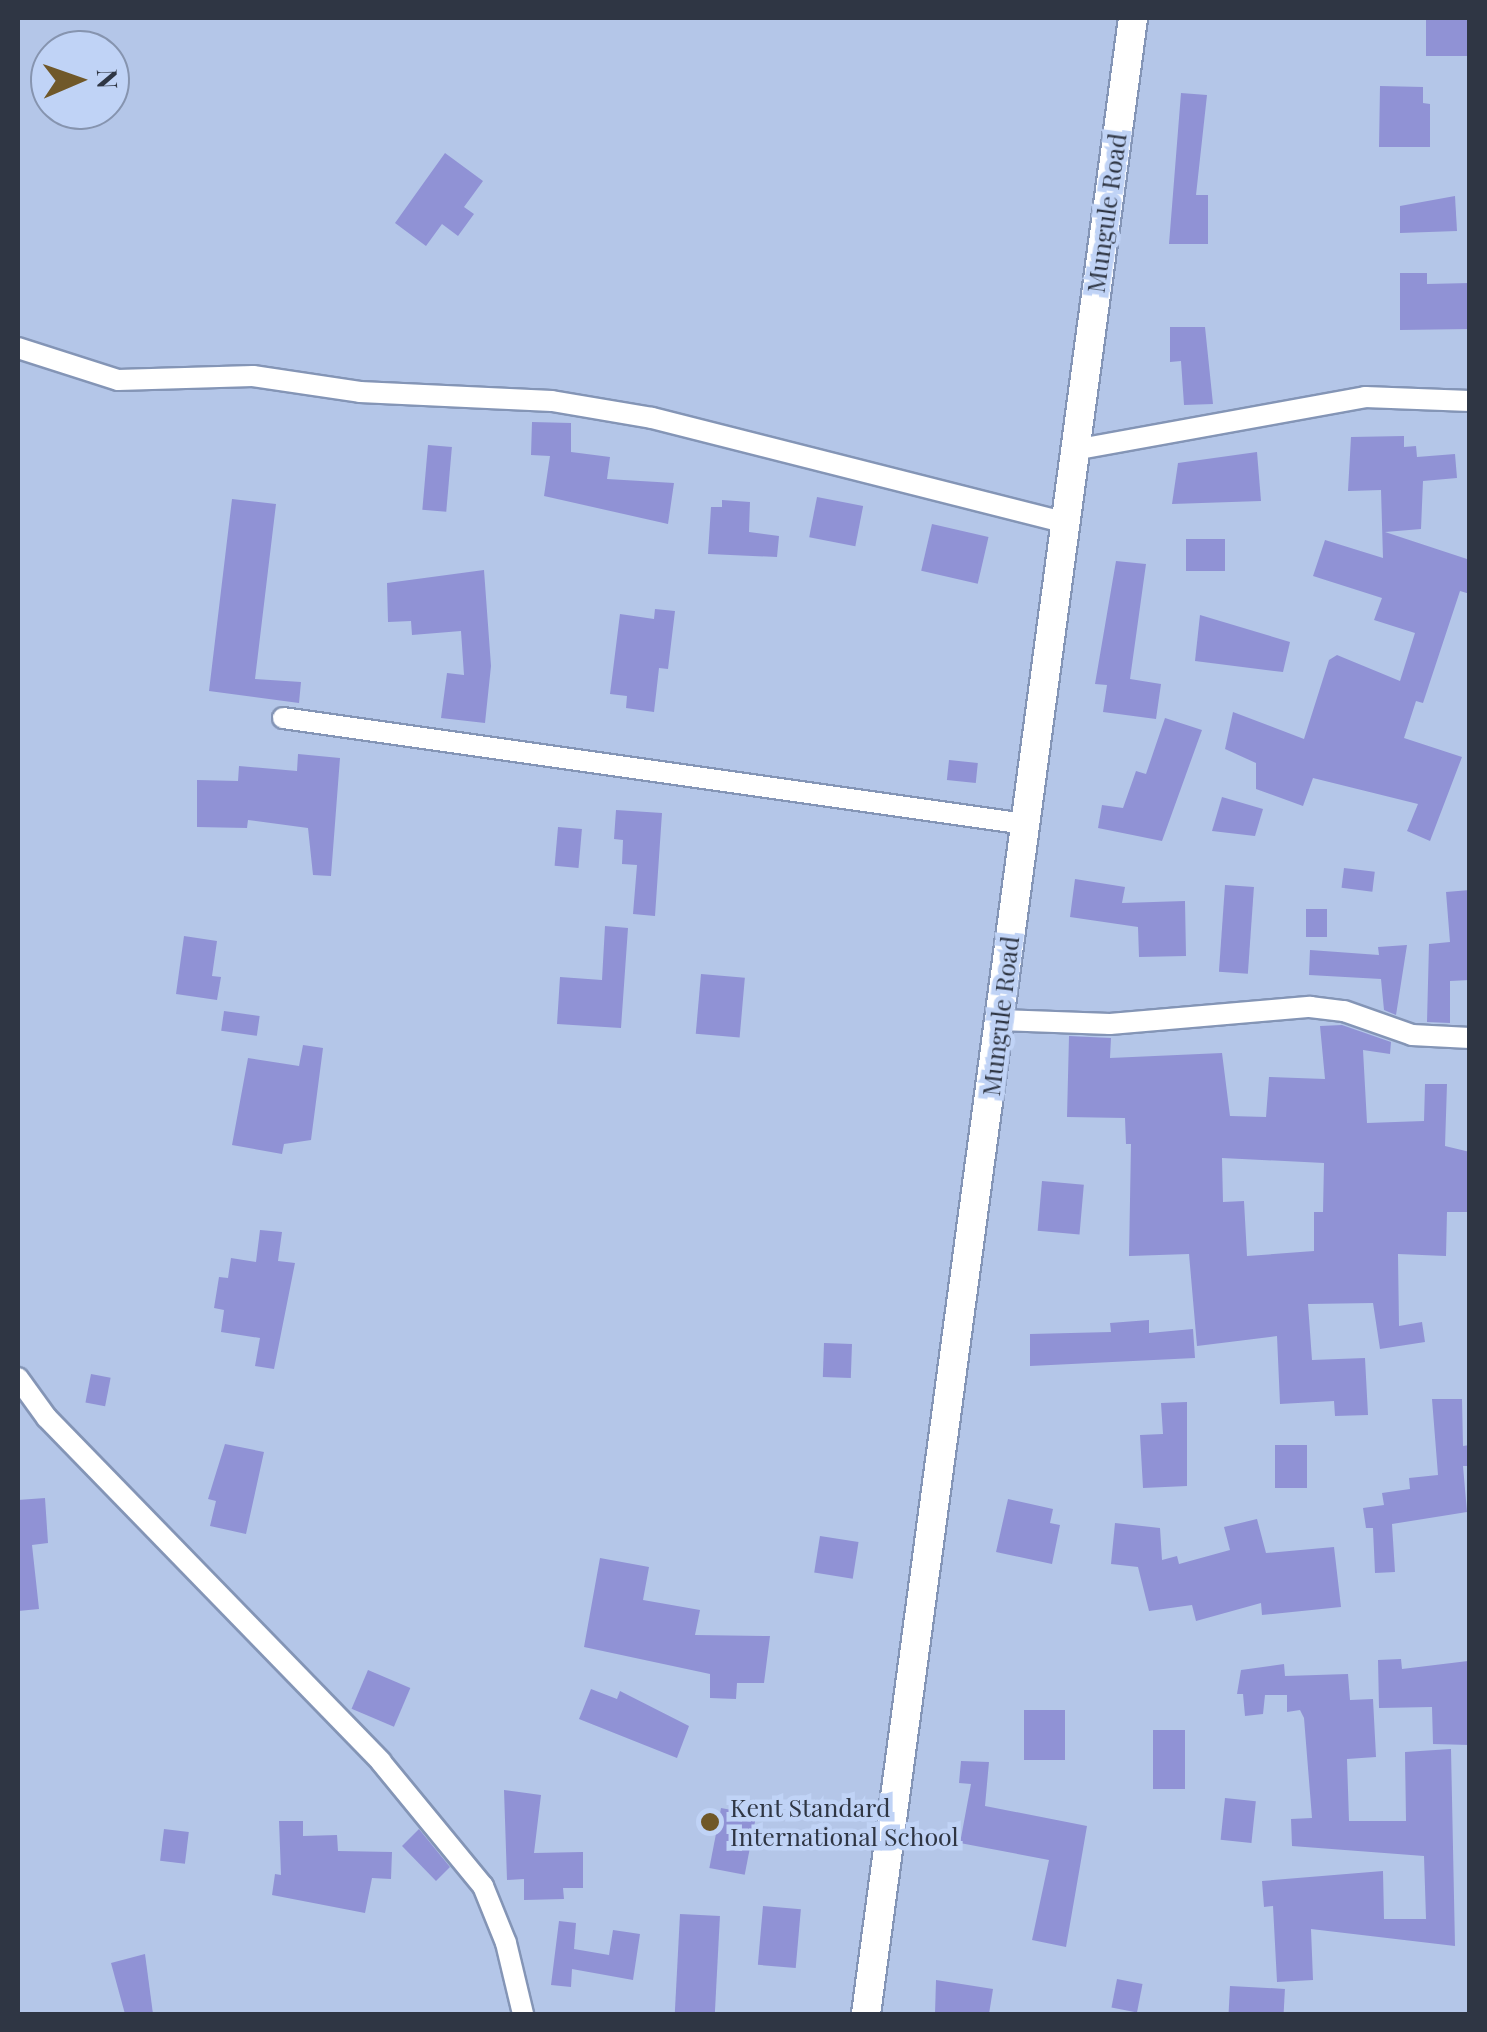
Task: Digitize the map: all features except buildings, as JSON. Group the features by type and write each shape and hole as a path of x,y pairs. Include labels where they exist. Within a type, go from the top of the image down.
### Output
{"street":[{"name":"Mungule Road","path":"866,2014 1133,18"},
{"path":"18,348 118,380 237,375 360,392 602,410 1063,522"},
{"path":"1074,450 1365,397 1470,401"},
{"path":"283,718 1025,824"},
{"path":"1000,1020 1110,1024 1310,1007 1344,1010 1412,1035 1470,1038"},
{"path":"18,1378 47,1418 381,1762 483,1886 506,1943 523,2014"}],"place":[{"name":"Kent Standard International School","path":"710,1822"}]}
